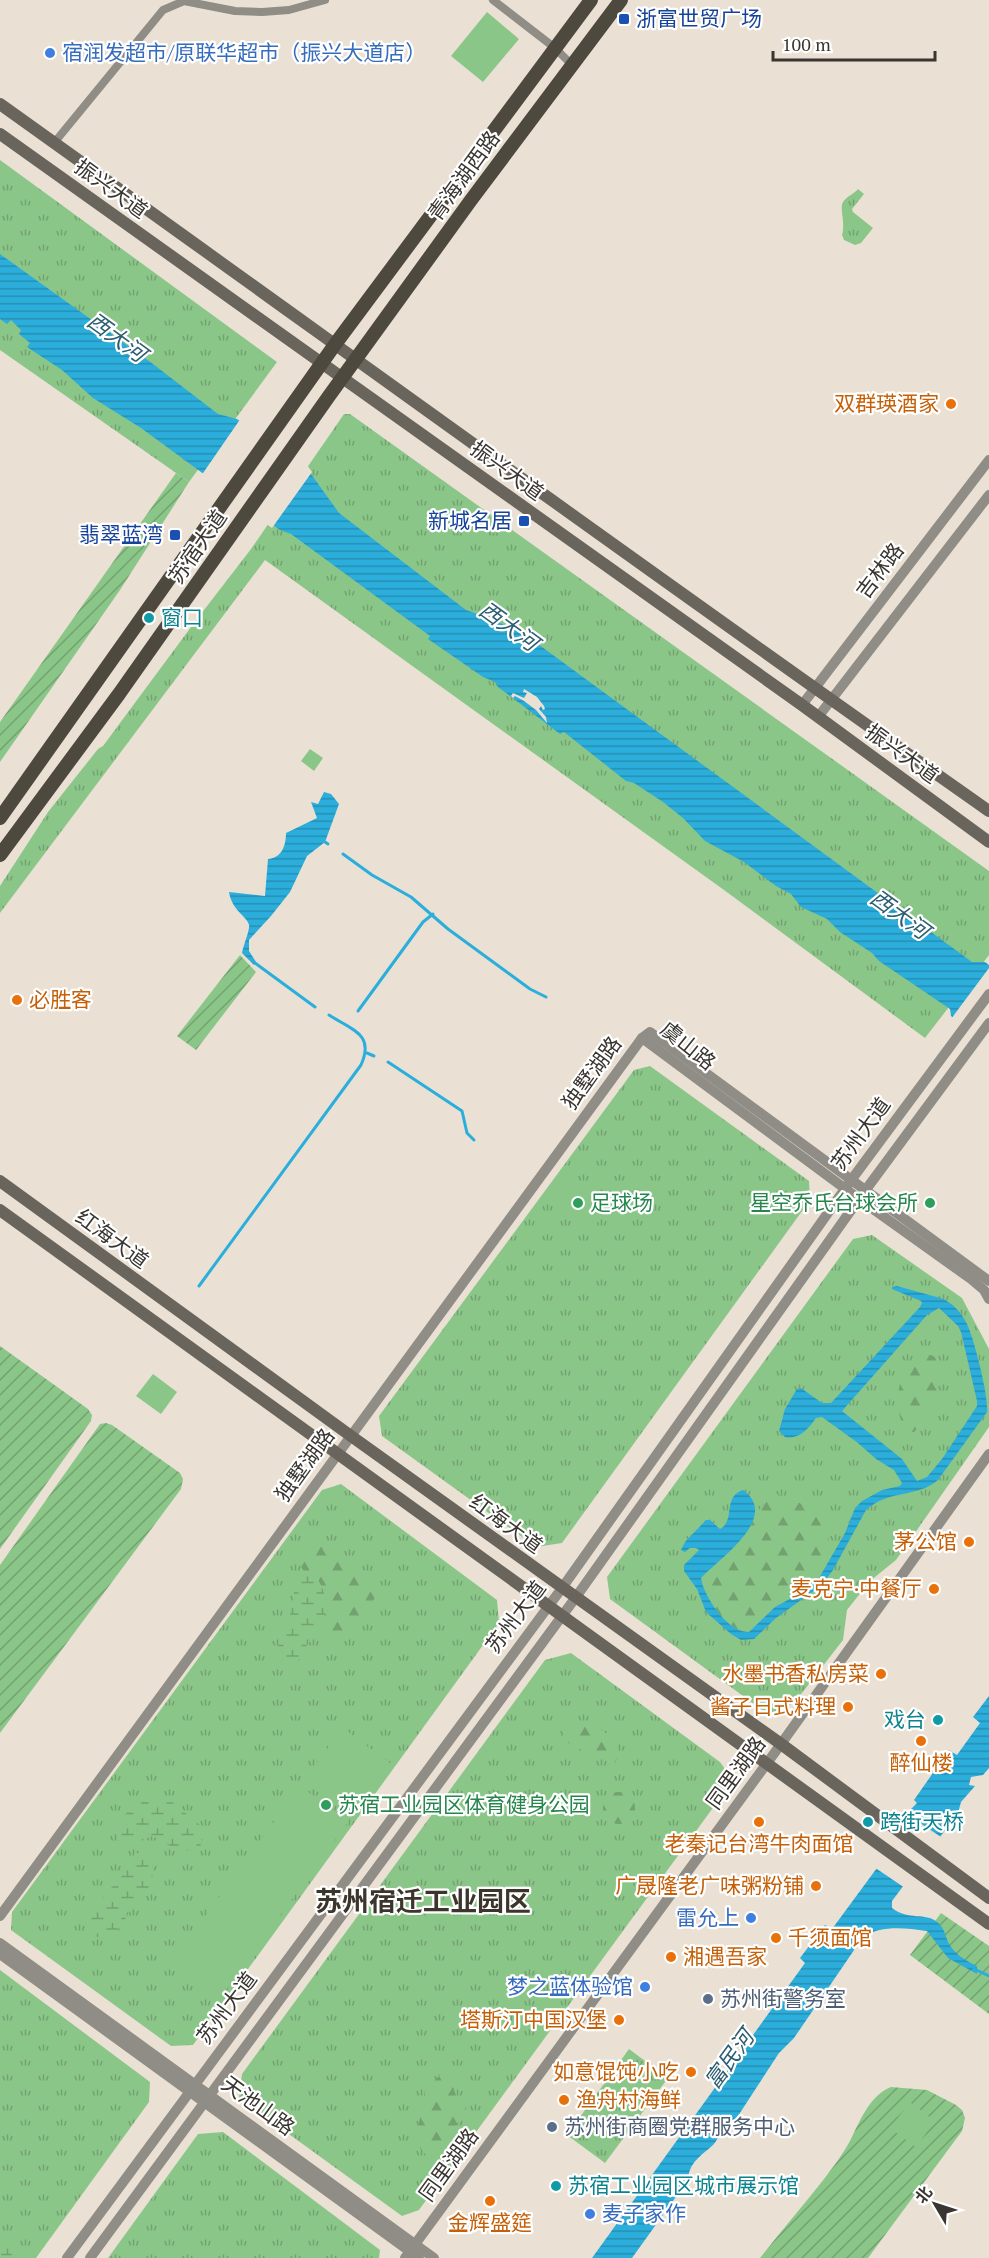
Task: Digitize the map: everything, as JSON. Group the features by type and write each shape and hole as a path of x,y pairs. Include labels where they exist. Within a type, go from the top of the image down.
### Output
{"main road":[{"name":"青海湖西路","path":"321,364 591,0"},
{"name":"青海湖西路","path":"342,378 471,200 621,0"},
{"name":"振兴大道","path":"0,105 989,811"},
{"name":"振兴大道","path":"0,134 802,705 989,842"},
{"name":"苏宿大道","path":"0,818 321,364"},
{"name":"苏宿大道","path":"0,855 119,694 342,378"},
{"name":"红海大道","path":"0,1181 781,1744 989,1898"},
{"name":"红海大道","path":"0,1209 989,1924"}],"street":[{"path":"54,143 163,10 184,1 235,11 262,12 290,10 325,0"},
{"path":"493,0 555,48 573,65"},
{"name":"吉林路","path":"802,705 989,460"},
{"name":"吉林路","path":"818,717 989,495"},
{"name":"苏州大道","path":"67,2258 562,1588 848,1184 989,994"},
{"name":"苏州大道","path":"90,2258 576,1597 866,1189 989,1023"},
{"name":"虞山路","path":"642,1038 848,1184 859,1199 971,1279 988,1296"},
{"name":"独墅湖路","path":"0,1916 642,1038"},
{"name":"虞山路","path":"848,1184 866,1189 989,1281"},
{"name":"同里湖路","path":"410,2251 781,1744 989,1454"},
{"name":"天池山路","path":"0,1943 192,2088"},
{"name":"天池山路","path":"0,1954 206,2098 419,2258"},
{"name":"天池山路","path":"410,2251 434,2258"}],"green space":[{"path":"487,12 519,39 483,82 451,56"},
{"path":"0,160 277,362 189,482 0,350"},
{"path":"858,189 864,194 852,209 853,212 873,228 861,243 855,245 844,240 842,235 842,205"},
{"path":"344,414 350,414 989,871 989,955 925,1038 724,890 265,560 0,913 0,886 48,812 98,749 103,746 251,549"},
{"path":"176,473 189,482 120,590 0,762 0,722"},
{"path":"310,749 323,758 314,771 301,761"},
{"path":"240,955 256,972 196,1050 177,1036"},
{"path":"650,1066 809,1181 810,1200 562,1543 536,1547 382,1436 379,1416 634,1070"},
{"name":"足球场","path":"566,1175 609,1207 591,1231 548,1199"},
{"path":"872,1235 962,1298 989,1349 989,1427 896,1560 870,1581 847,1610 843,1640 795,1702 778,1712 765,1712 610,1599 607,1577 853,1239"},
{"path":"0,1346 88,1409 92,1415 91,1421 0,1549"},
{"path":"924,1352 935,1357 939,1377 938,1387 926,1416 914,1432 911,1432 904,1425 900,1415 899,1390 907,1365"},
{"path":"153,1374 177,1392 161,1414 136,1396"},
{"path":"106,1423 180,1473 183,1479 181,1489 0,1733 0,1565 100,1424"},
{"path":"341,1484 497,1600 499,1623 193,2045 171,2046 11,1930 12,1912 322,1490"},
{"path":"773,1493 825,1515 829,1524 829,1537 825,1553 807,1585 798,1595 786,1601 749,1632 741,1631 733,1627 718,1612 706,1595 701,1578 745,1534 756,1514"},
{"path":"315,1547 323,1547 361,1570 374,1573 381,1586 365,1612 357,1632 351,1637 343,1639 334,1637 324,1629 313,1579 303,1570 299,1561 299,1557"},
{"path":"307,1575 316,1577 320,1583 325,1596 326,1610 319,1631 307,1645 301,1658 294,1663 284,1659 278,1651 278,1646 289,1620 295,1587"},
{"path":"571,1653 720,1762 727,1772 726,1790 419,2210 402,2216 239,2098 242,2074 545,1660"},
{"path":"586,1721 605,1732 615,1743 618,1756 615,1763 601,1756 589,1754 565,1741 563,1733 569,1722"},
{"path":"343,1728 391,1764 352,1817 303,1781"},
{"path":"300,1786 348,1822 218,2001 169,1966"},
{"path":"619,1792 630,1797 635,1808 630,1819 619,1824 608,1819 603,1808 608,1797"},
{"path":"151,1796 167,1798 200,1825 204,1834 201,1845 194,1849 182,1850 153,1836 132,1845 123,1844 118,1840 116,1831 124,1815"},
{"path":"147,1854 150,1860 153,1872 151,1885 145,1897 130,1911 112,1939 100,1938 89,1929 86,1912 97,1909 106,1892 118,1882 133,1855"},
{"path":"941,1913 989,1946 989,2014 910,1955"},
{"path":"0,1970 150,2082 149,2102 36,2258 0,2258"},
{"path":"629,2049 668,2078 605,2163 567,2135"},
{"path":"443,2072 460,2072 453,2087 458,2101 467,2107 440,2153 426,2155 415,2142 426,2089"},
{"path":"891,2087 927,2090 956,2105 962,2110 965,2118 962,2131 868,2258 760,2258 838,2160 871,2103 883,2091"},
{"path":"910,2102 935,2121 916,2147 890,2128"},
{"path":"223,2132 380,2250 379,2258 108,2258 198,2134"},
{"path":"0,2236 7,2240 13,2258 0,2258"}],"water":[{"name":"西大河","path":"0,254 149,361 218,414 237,419 306,467 339,513 466,610 492,619 527,636 972,962 985,962 989,965 989,1045 951,1016 950,1009 879,961 872,953 840,932 827,919 801,907 791,894 776,886 744,862 705,841 683,818 663,802 634,783 626,781 564,732 560,734 498,687 495,682 483,677 428,639 430,636 291,534 280,530 141,428 93,398 62,370 27,347 30,343 19,334 21,330 11,320 7,324 0,319"},
{"path":"324,792 331,794 339,804 325,842 307,856 290,892 249,940 249,951 256,962 254,965 242,953 249,925 233,904 229,892 265,896 268,859 280,853 286,833 317,818 311,802 318,804"},
{"path":"897,1286 940,1298 956,1308 962,1315 977,1354 986,1394 987,1412 938,1480 922,1489 884,1499 866,1510 833,1570 822,1585 776,1618 754,1639 741,1640 706,1612 697,1589 684,1571 684,1565 699,1550 690,1548 685,1552 681,1550 685,1542 706,1520 710,1520 720,1529 725,1525 731,1503 737,1493 743,1490 753,1501 755,1512 751,1525 743,1537 701,1578 712,1604 725,1620 741,1631 749,1632 775,1607 806,1590 819,1578 845,1533 855,1508 862,1501 882,1490 900,1486 902,1483 894,1470 876,1459 822,1417 816,1418 806,1430 795,1437 785,1437 779,1431 785,1409 797,1389 801,1388 822,1403 831,1403 920,1307 921,1301 892,1289","holes":["939,1308 958,1326 977,1406 942,1459 927,1477 917,1481 902,1459 842,1411 927,1315"]},
{"path":"989,1696 989,1768 983,1775 971,1777 969,1785 975,1786 961,1802 958,1813 892,1901 892,1908 898,1912 927,1917 939,1924 957,1954 977,1966 977,1974 948,1958 927,1931 886,1929 863,1937 794,2038 779,2053 736,2119 693,2164 688,2180 632,2258 592,2258 805,1963 800,1958 825,1925 832,1929 916,1815 910,1810 917,1803 914,1800 949,1750 957,1755 980,1723 973,1717"}],"pier":[{"path":"241,418 307,465 312,472 272,528 201,476"},
{"path":"524,689 537,697 544,706 545,709 543,710 541,706 539,709 546,717 547,723 524,701 511,696 513,693 524,698 527,693 523,692"},
{"path":"989,968 989,1048 951,1019"},
{"path":"911,1817 944,1839 905,1888 874,1867"}],"waterway":[{"path":"343,854 372,875 411,897 448,929 530,989 546,997"},
{"path":"358,1011 423,922 433,914"},
{"path":"255,963 315,1007"},
{"path":"199,1286 361,1065 365,1055 363,1040 353,1029 329,1015"},
{"path":"367,1053 374,1056"},
{"path":"388,1062 462,1111 467,1133 474,1140"},
{"path":"974,1969 989,1976"}],"place":[{"name":"浙富世贸广场","path":"624,19"},
{"name":"宿润发超市/原联华超市（振兴大道店）","path":"50,53"},
{"name":"双群瑛酒家","path":"951,404"},
{"name":"新城名居","path":"524,521"},
{"name":"翡翠蓝湾","path":"175,535"},
{"name":"窗口","path":"149,618"},
{"name":"必胜客","path":"17,1000"},
{"name":"足球场","path":"578,1203"},
{"name":"星空乔氏台球会所","path":"930,1203"},
{"name":"茅公馆","path":"969,1542"},
{"name":"麦克宁·中餐厅","path":"934,1589"},
{"name":"水墨书香私房菜","path":"881,1674"},
{"name":"酱子日式料理","path":"848,1707"},
{"name":"戏台","path":"938,1720"},
{"name":"醉仙楼","path":"921,1741"},
{"name":"苏宿工业园区体育健身公园","path":"326,1805"},
{"name":"老秦记台湾牛肉面馆","path":"759,1822"},
{"name":"跨街天桥","path":"868,1822"},
{"name":"广晟隆老广味粥粉铺","path":"816,1886"},
{"name":"雷允上","path":"751,1918"},
{"name":"千须面馆","path":"776,1938"},
{"name":"湘遇吾家","path":"671,1957"},
{"name":"梦之蓝体验馆","path":"645,1987"},
{"name":"苏州街警务室","path":"708,1999"},
{"name":"塔斯汀中国汉堡","path":"619,2020"},
{"name":"如意馄饨小吃","path":"691,2072"},
{"name":"渔舟村海鲜","path":"564,2100"},
{"name":"苏州街商圈党群服务中心","path":"552,2127"},
{"name":"苏宿工业园区城市展示馆","path":"556,2186"},
{"name":"金辉盛筵","path":"490,2201"},
{"name":"麦子家作","path":"590,2214"}],"district":[{"name":"苏州宿迁工业园区","path":"423,1902"}],"water label":[{"name":"富民河","path":"729,2059"}]}
